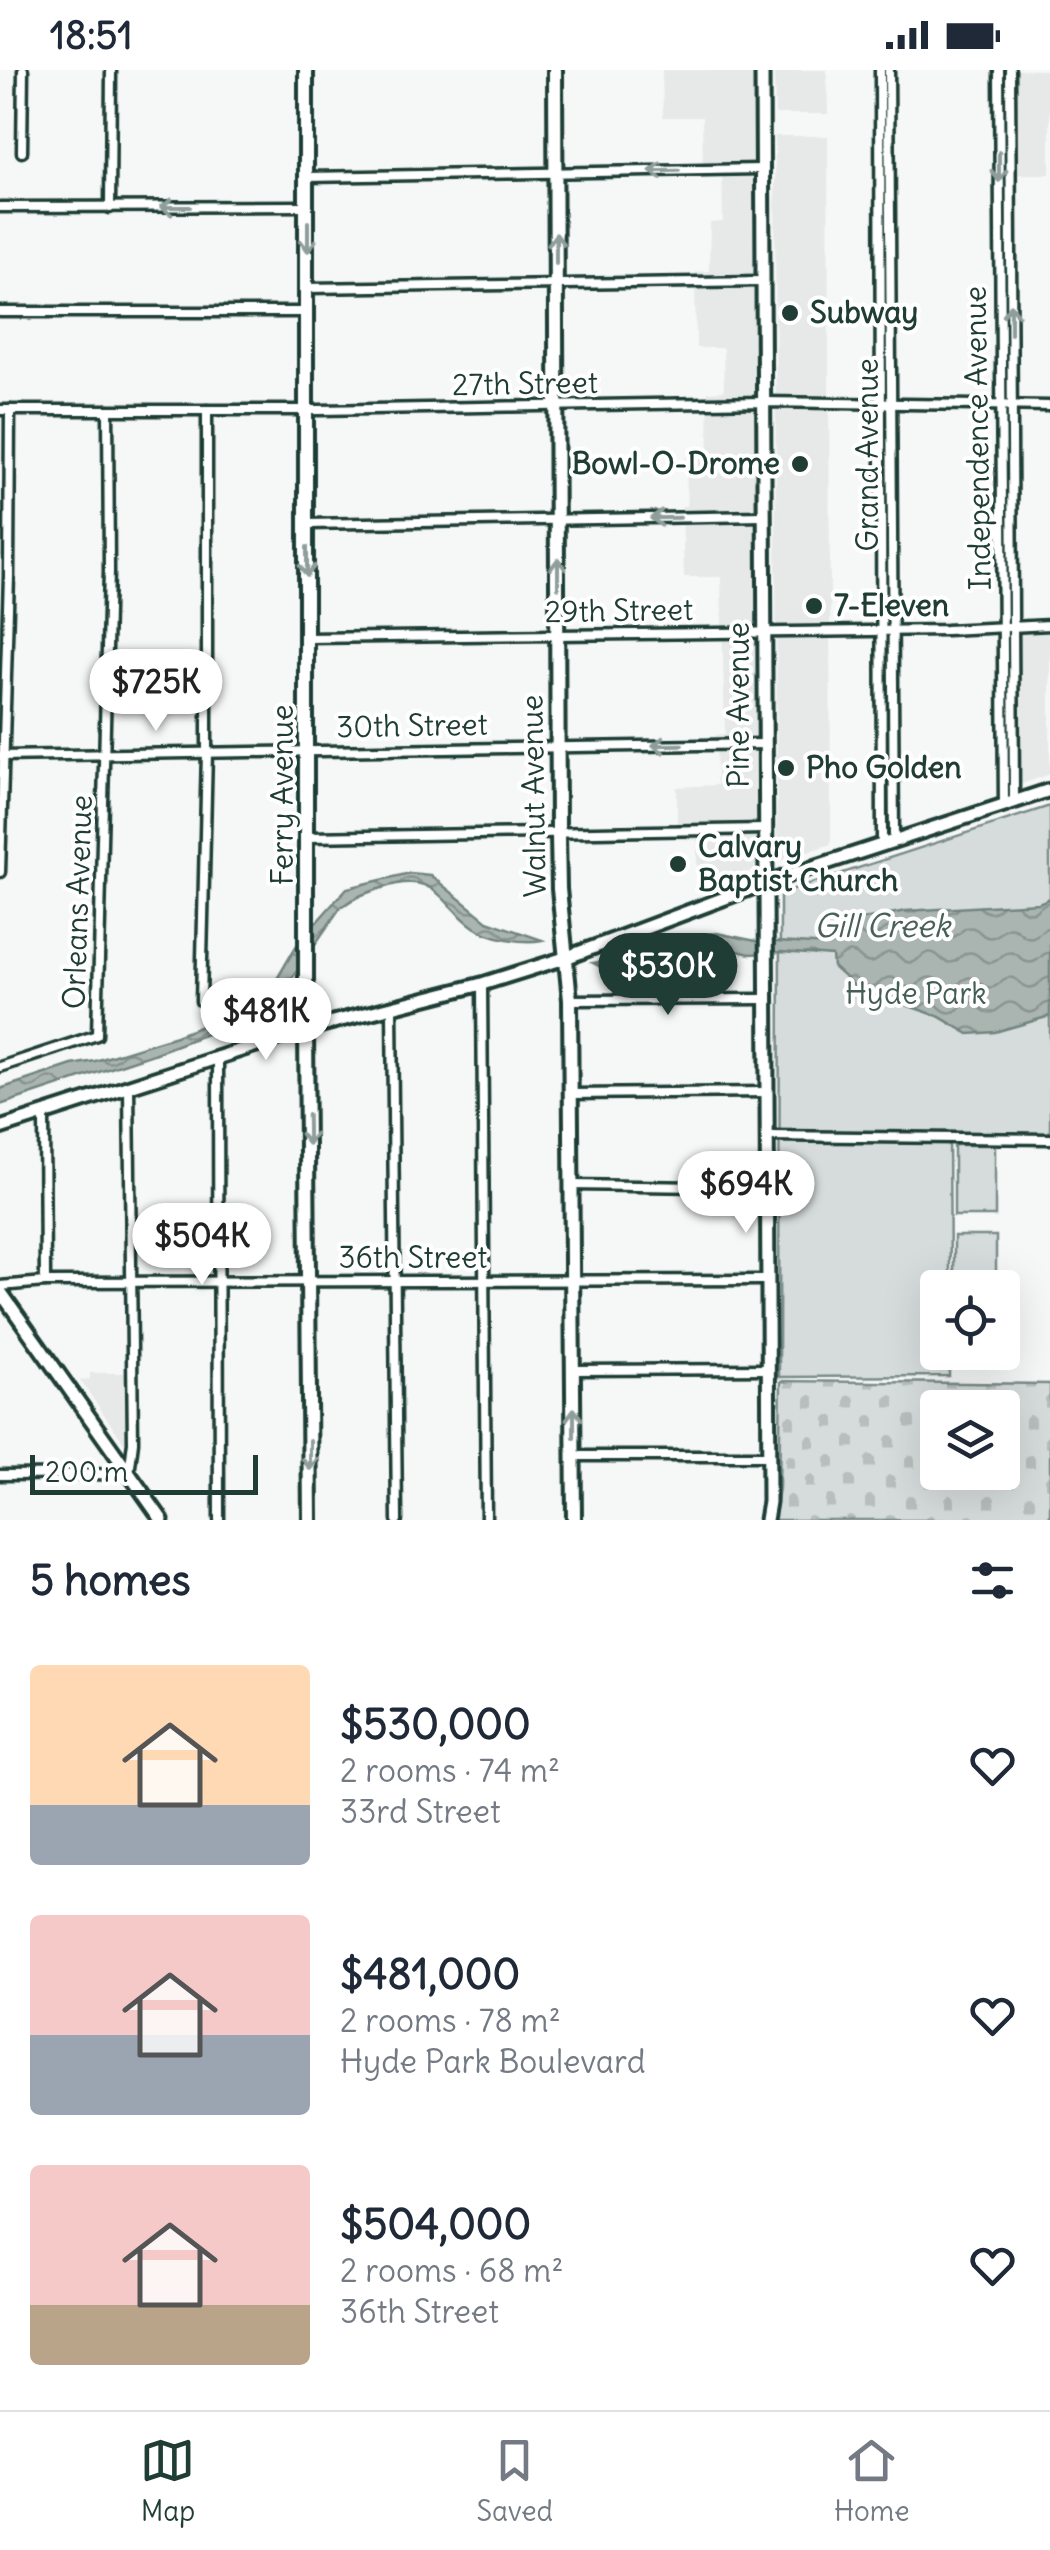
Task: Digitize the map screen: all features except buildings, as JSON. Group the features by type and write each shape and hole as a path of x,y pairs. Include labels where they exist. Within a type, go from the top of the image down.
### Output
{"main road":[{"name":"Ferry Avenue","path":"306,70 310,1520"},
{"name":"Walnut Avenue","path":"556,70 558,835 570,1000 574,1520"},
{"name":"Pine Avenue","path":"762,70 766,1520"},
{"path":"0,1128 306,1029 482,984 565,958 765,884 1050,790"},
{"path":"0,1288 162,1520"}],"street":[{"path":"22,152 23,70"},
{"path":"110,208 111,70"},
{"path":"880,70 885,405"},
{"name":"Grand Avenue","path":"888,842 885,405 889,70"},
{"name":"Independence Avenue","path":"999,70 1000,406 1009,803"},
{"name":"Independence Avenue","path":"1007,626 1012,406 1010,70"},
{"path":"308,177 761,169"},
{"path":"0,207 308,206"},
{"path":"308,288 762,281"},
{"path":"0,312 308,312"},
{"name":"27th Street","path":"5,410 308,410 763,402 1050,406"},
{"path":"0,872 5,410"},
{"name":"Orleans Avenue","path":"0,1067 97,1035 105,754 108,410"},
{"path":"200,1001 206,752 207,410"},
{"path":"308,524 763,516"},
{"name":"29th Street","path":"308,638 1050,625"},
{"name":"30th Street","path":"2,756 764,744"},
{"path":"308,837 764,830"},
{"path":"482,984 486,1520"},
{"path":"570,1000 766,998"},
{"path":"392,1008 397,1520"},
{"path":"218,1056 219,1520"},
{"path":"0,1475 129,1474 133,1442 130,1086"},
{"path":"572,1094 766,1092"},
{"path":"44,1113 44,1282"},
{"path":"766,1136 1050,1139"},
{"path":"572,1184 766,1188"},
{"name":"36th Street","path":"0,1288 44,1282 767,1280"},
{"path":"574,1370 768,1369"},
{"path":"574,1456 768,1456"}],"shaded area":[{"path":"662,70 754,70 756,866 697,890 697,840 677,839 677,787 717,785 716,735 725,734 721,577 684,577 682,506 687,506 686,457 709,457 708,392 724,391 723,348 696,348 695,272 709,271 710,223 723,222 722,163 703,163 702,117 663,117"},
{"path":"774,70 827,70 828,114 775,114"},
{"path":"1018,70 1050,70 1050,174 1018,174"},
{"path":"775,136 828,136 831,844 779,861 777,859"},
{"path":"1018,627 1050,627 1050,774 1019,785"},
{"path":"90,1373 140,1373 140,1418 135,1440 124,1443 80,1380 90,1379"}],"green space":[{"name":"Hyde Park","path":"1050,806 1050,1135 949,1135 950,1270 920,1270 920,1370 949,1370 949,1376 779,1377 780,897 784,892"},
{"path":"954,1145 995,1145 995,1216 954,1216"},
{"path":"954,1236 996,1236 996,1270 954,1270"},
{"path":"781,1381 1050,1384 1050,1520 774,1520 779,1488"}],"water":[{"path":"410,873 430,875 487,921 542,940 507,939 481,931 425,886 400,883 382,888 340,908 270,1010 0,1105 3,1088 176,1036 253,1006 270,991 298,943 347,888"},
{"name":"Gill Creek","path":"1050,898 1050,1016 995,1032 969,1034 938,1016 856,988 833,967 832,956 750,954 709,944 677,950 625,971 611,972 593,963 628,958 694,936 717,933 756,941 832,945 833,939 853,921 906,911 1039,903"}],"place":[{"name":"Subway","path":"790,313"},
{"name":"Bowl-O-Drome","path":"800,464"},
{"name":"7-Eleven","path":"814,606"},
{"name":"Pho Golden","path":"786,768"},
{"name":"Calvary Baptist Church","path":"678,864"}]}
